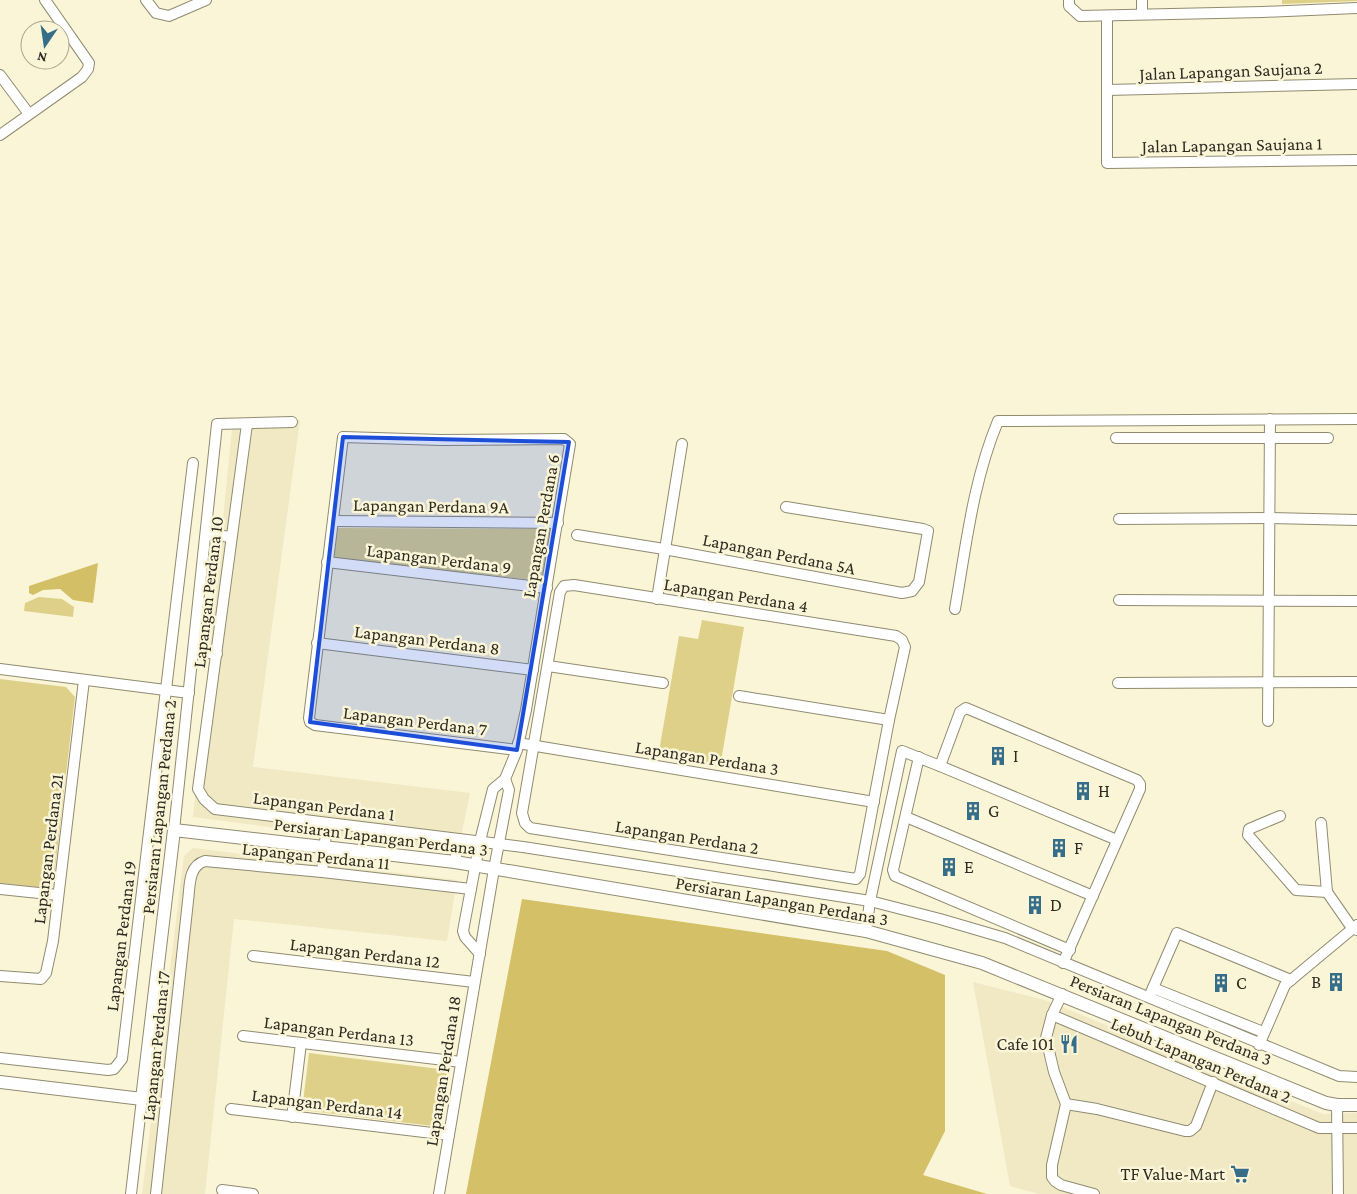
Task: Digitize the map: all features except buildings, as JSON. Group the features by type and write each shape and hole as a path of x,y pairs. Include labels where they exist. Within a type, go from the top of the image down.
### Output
{"street":[{"path":"0,134 82,77 88,69 88,64 45,0"},
{"path":"146,0 156,13 169,16 206,0"},
{"path":"1069,0 1069,6 1080,16 1357,8"},
{"path":"1142,0 1142,14"},
{"path":"1107,16 1107,90"},
{"path":"0,75 29,114"},
{"name":"Jalan Lapangan Saujana 2","path":"1107,90 1357,84"},
{"name":"Jalan Lapangan Saujana 1","path":"1107,90 1108,163 1357,160"},
{"path":"1268,721 1270,419"},
{"path":"955,609 986,450 998,421 1357,419"},
{"path":"247,424 292,422"},
{"name":"Persiaran Lapangan Perdana 2","path":"131,1194 174,830 217,424 247,424"},
{"name":"Lapangan Perdana 10","path":"202,763 247,424"},
{"name":"Lapangan Perdana 6","path":"333,521 343,437 441,440 567,440 570,447 518,747 505,779 493,789 475,865"},
{"path":"1116,438 1328,438"},
{"path":"657,599 682,444"},
{"name":"Lapangan Perdana 19","path":"0,1058 108,1070 114,1069 122,1059 192,463"},
{"name":"Lapangan Perdana 5A","path":"577,535 664,549 902,594 912,591 918,582 928,532 923,529 786,507"},
{"path":"1119,519 1269,518 1357,520"},
{"path":"318,643 333,521"},
{"name":"Lapangan Perdana 9A","path":"333,521 558,523"},
{"path":"206,534 231,537"},
{"name":"Lapangan Perdana 9","path":"327,562 547,588"},
{"name":"Lapangan Perdana 4","path":"548,666 560,592 564,586 574,585 896,636 902,640 905,647 889,720"},
{"path":"1119,600 1357,601"},
{"name":"Lapangan Perdana 8","path":"318,643 532,670"},
{"name":"Lapangan Perdana 7","path":"318,643 309,718 310,722 315,725 518,747 534,746"},
{"path":"193,652 217,654"},
{"path":"534,746 548,666 663,683"},
{"path":"0,669 189,693"},
{"name":"Lapangan Perdana 21","path":"0,976 40,979 46,973 53,941 84,680"},
{"path":"1118,682 1357,682"},
{"path":"739,696 889,720 874,802"},
{"path":"940,766 961,710 966,708 1139,782 1140,789 1064,963"},
{"name":"Lapangan Perdana 3","path":"534,746 874,802"},
{"name":"Lapangan Perdana 2","path":"534,746 522,813 525,823 530,828 856,879 860,874 874,802"},
{"path":"866,931 870,901 902,752 919,757 1117,840"},
{"path":"919,757 893,870 896,876 1070,950"},
{"name":"Lapangan Perdana 1","path":"202,763 198,789 204,799 215,810 498,844"},
{"name":"Lapangan Perdana 6","path":"494,869 510,790 505,779"},
{"path":"1280,816 1249,829 1248,835 1296,890 1326,892"},
{"path":"906,818 1093,896"},
{"path":"322,872 327,823"},
{"path":"1321,823 1326,892 1355,928"},
{"name":"Persiaran Lapangan Perdana 3","path":"174,830 455,862 866,931 982,963 1326,1103 1357,1105"},
{"path":"455,862 459,839"},
{"name":"Persiaran Lapangan Perdana 3","path":"498,844 870,901 940,919 1005,938 1064,963 1151,992 1259,1045 1338,1076 1357,1077"},
{"name":"Lapangan Perdana 11","path":"188,901 192,872 199,863 205,861 471,889"},
{"path":"475,865 464,931 465,937 480,954"},
{"name":"Lapangan Perdana 18","path":"439,1194 494,869"},
{"path":"0,889 58,895"},
{"name":"Lapangan Perdana 17","path":"156,1194 188,901"},
{"name":"Persiaran Lapangan Perdana 3","path":"1259,1045 1285,985 1355,928"},
{"name":"Persiaran Lapangan Perdana 3","path":"1151,992 1177,933 1291,980"},
{"name":"Lapangan Perdana 12","path":"253,956 474,982"},
{"path":"1151,992 1264,1032"},
{"path":"1062,994 1052,1015 1046,1038 1054,1072 1066,1104 1051,1172 1055,1182 1094,1194"},
{"name":"Lebuh Lapangan Perdana 2","path":"1052,1015 1319,1128 1357,1128"},
{"name":"Lapangan Perdana 13","path":"243,1036 460,1062"},
{"path":"292,1117 301,1043"},
{"path":"0,1082 142,1099"},
{"path":"1066,1104 1097,1109 1190,1131 1196,1126 1213,1082"},
{"path":"1337,1105 1338,1194"},
{"name":"Lapangan Perdana 14","path":"231,1109 449,1135"},
{"path":"222,1190 253,1194"}],"highlighted area":[{"path":"343,437 569,442 517,750 310,722"}],"shaded area":[{"path":"1282,0 1357,0 1357,1 1282,4"},
{"path":"233,419 300,420 253,767 470,793 458,852 193,817"},
{"path":"338,528 551,529 541,581 334,558"},
{"path":"98,563 93,603 73,600 60,589 43,590 33,595 29,593 29,586"},
{"path":"39,597 62,599 74,607 73,617 24,611 25,603"},
{"path":"702,620 744,627 720,767 658,757 679,636 698,639"},
{"path":"0,679 66,687 75,697 54,877 45,888 0,883"},
{"path":"193,848 457,880 447,941 234,919 205,1194 142,1194 184,856"},
{"path":"522,899 887,951 945,975 945,1131 923,1175 987,1194 466,1194"},
{"path":"973,982 1045,1000 1323,1114 1357,1113 1357,1194 1039,1194 1010,1186"},
{"path":"309,1053 448,1070 441,1127 302,1110"}],"place":[{"name":"I","path":"998,756"},
{"name":"H","path":"1083,791"},
{"name":"G","path":"973,811"},
{"name":"F","path":"1059,848"},
{"name":"E","path":"949,867"},
{"name":"D","path":"1035,905"},
{"name":"B","path":"1336,982"},
{"name":"C","path":"1221,983"},
{"name":"Cafe 101","path":"1069,1044"},
{"name":"TF Value-Mart","path":"1240,1174"}]}
